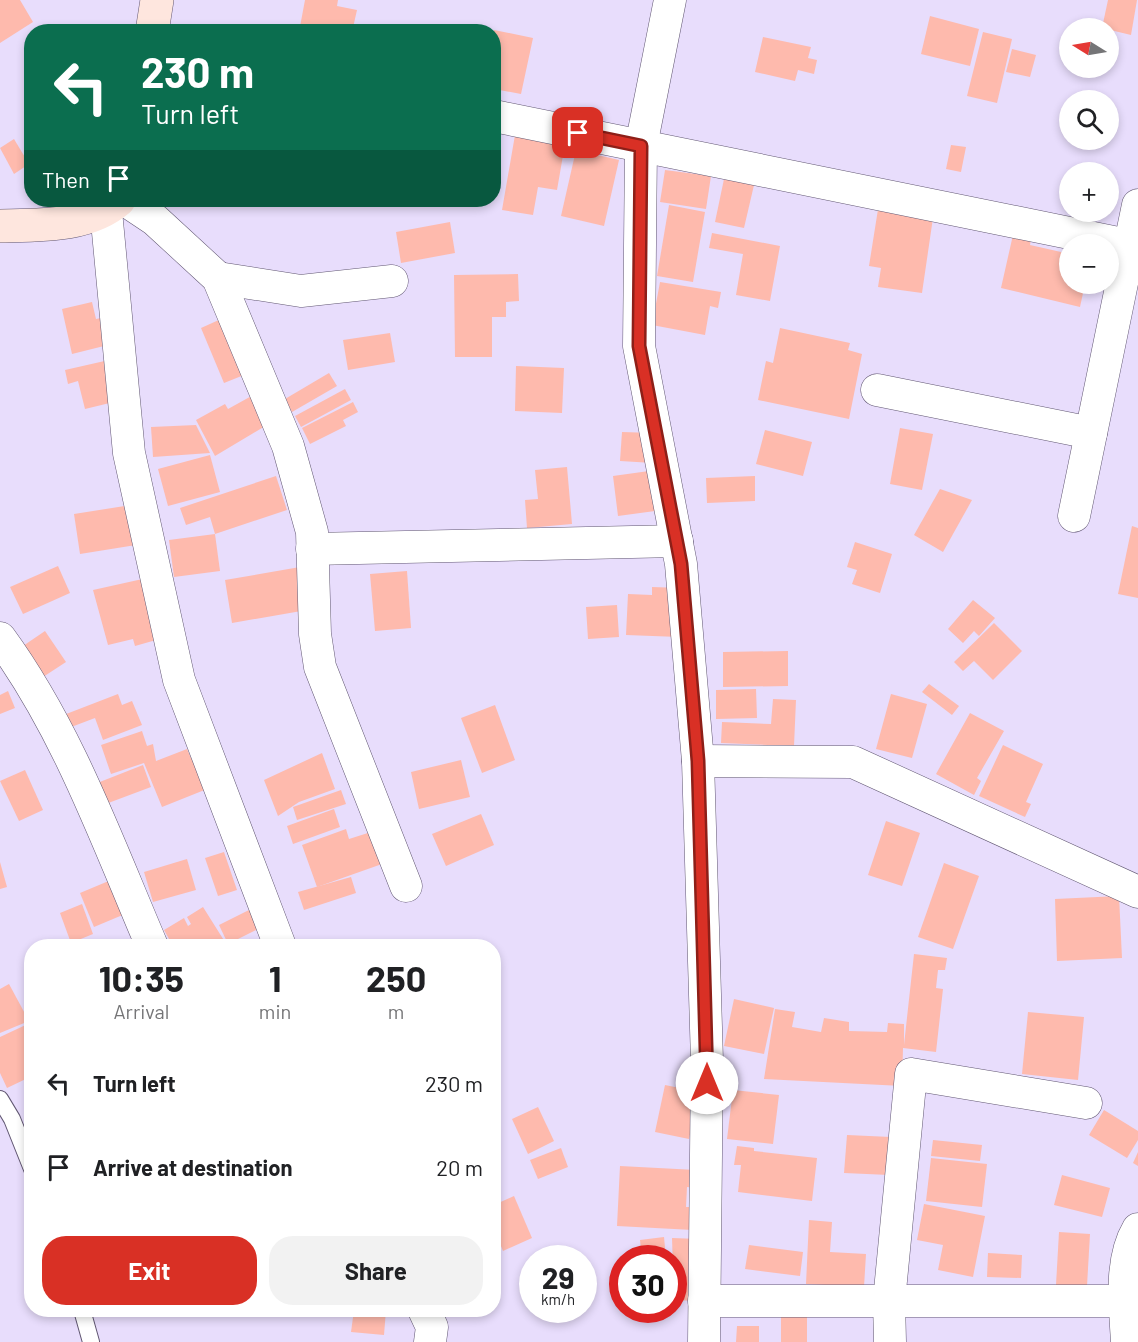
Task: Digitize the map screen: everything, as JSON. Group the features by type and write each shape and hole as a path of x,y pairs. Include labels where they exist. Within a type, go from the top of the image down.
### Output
{"street":[{"path":"153,24 157,0"},
{"path":"670,0 641,146 639,346 681,564 698,761 707,1061 704,1342"},
{"path":"501,117 1134,247"},
{"path":"1074,516 1134,247 1138,205"},
{"path":"0,226 55,224 105,207"},
{"path":"117,207 129,453 179,680 277,939"},
{"path":"126,207 155,220 218,278 288,446 312,532 315,634 320,667 406,886"},
{"path":"218,278 301,291 392,281"},
{"path":"877,390 1091,433"},
{"path":"312,549 677,541"},
{"path":"0,638 29,678 76,767 149,939"},
{"path":"698,761 853,762 1138,892"},
{"path":"890,1342 889,1301 911,1074 1086,1103"},
{"path":"1127,1342 1124,1301 1128,1245 1138,1229"},
{"path":"704,1301 1124,1301"},
{"path":"427,1317 432,1327 430,1342"}],"lane":[{"path":"0,1099 12,1119 24,1149"},
{"path":"84,1317 91,1342"}],"building":[{"path":"0,0 20,0 33,22 24,24 24,28 0,43"},
{"path":"305,0 338,0 337,6 357,10 354,24 300,24"},
{"path":"1108,0 1137,0 1131,35 1119,32 1119,18 1104,18"},
{"path":"930,16 979,29 970,66 921,54"},
{"path":"501,31 533,38 521,94 501,90"},
{"path":"983,32 1012,39 997,103 967,96"},
{"path":"763,37 811,47 808,58 817,60 814,74 798,70 795,81 755,72"},
{"path":"1012,49 1036,55 1030,77 1006,72"},
{"path":"515,135 565,144 557,190 538,187 533,215 502,210"},
{"path":"14,139 24,156 24,167 14,174 0,148"},
{"path":"951,145 966,147 961,172 946,169"},
{"path":"576,150 619,160 604,226 561,216"},
{"path":"665,170 711,176 706,209 660,202"},
{"path":"724,179 754,185 744,228 715,222"},
{"path":"879,203 934,211 922,293 878,287 881,268 869,266"},
{"path":"669,205 705,212 693,282 657,276"},
{"path":"450,222 455,253 401,263 396,232"},
{"path":"1015,226 1033,230 1030,245 1059,252 1059,294 1083,294 1080,307 1001,288"},
{"path":"712,233 780,246 770,301 736,295 743,254 709,248"},
{"path":"518,274 519,301 506,302 506,317 492,317 492,357 455,357 454,275"},
{"path":"660,282 721,292 718,308 710,306 705,335 652,325"},
{"path":"92,302 96,319 106,317 112,344 72,354 62,309"},
{"path":"221,319 244,375 224,383 201,328"},
{"path":"780,328 850,343 848,350 862,354 849,419 758,400 766,361 773,363"},
{"path":"390,333 395,362 348,370 343,340"},
{"path":"109,360 118,401 85,409 78,381 68,384 65,370"},
{"path":"516,366 564,368 562,413 515,411"},
{"path":"329,373 337,386 292,412 285,399"},
{"path":"345,389 351,400 301,427 295,416"},
{"path":"257,393 272,422 215,456 196,420 225,404 228,409"},
{"path":"353,402 358,412 343,420 346,426 310,444 302,428"},
{"path":"196,425 210,453 153,457 151,427"},
{"path":"900,428 933,434 922,490 890,484"},
{"path":"765,430 812,442 803,476 756,464"},
{"path":"622,432 654,433 653,463 620,461"},
{"path":"210,455 220,492 168,506 158,469"},
{"path":"567,467 572,524 527,528 525,500 538,499 535,470"},
{"path":"649,471 655,511 618,516 613,476"},
{"path":"276,476 287,510 215,534 210,517 186,525 180,508"},
{"path":"755,476 755,501 707,503 706,478"},
{"path":"940,489 972,500 943,552 914,535"},
{"path":"131,505 136,545 80,554 74,514"},
{"path":"1132,526 1138,528 1138,598 1118,594"},
{"path":"215,534 220,571 174,577 169,540"},
{"path":"855,542 892,554 880,593 852,584 857,570 847,567"},
{"path":"58,566 70,593 23,614 10,587"},
{"path":"300,567 307,610 232,623 225,580"},
{"path":"407,571 411,628 375,631 370,574"},
{"path":"147,578 163,638 135,646 133,639 108,645 93,590"},
{"path":"652,587 681,588 679,637 626,635 628,594 652,595"},
{"path":"973,600 995,618 979,636 974,631 963,643 948,629"},
{"path":"617,605 619,637 588,639 586,607"},
{"path":"994,623 1022,651 993,680 974,661 963,671 954,662"},
{"path":"45,631 66,662 43,677 23,646"},
{"path":"788,651 788,686 723,687 723,652"},
{"path":"929,684 959,706 952,715 922,692"},
{"path":"756,689 757,718 716,719 716,690"},
{"path":"8,691 15,708 0,714 0,695"},
{"path":"118,694 122,705 132,701 142,725 103,740 95,718 66,729 61,716"},
{"path":"891,694 927,704 912,758 876,749"},
{"path":"773,699 796,700 794,746 721,743 722,722 771,724"},
{"path":"495,705 515,760 482,773 461,718"},
{"path":"970,713 1004,731 977,778 981,781 974,795 936,774"},
{"path":"142,731 147,746 153,744 156,761 187,749 191,758 203,753 217,785 162,807 144,763 111,774 101,745"},
{"path":"1003,745 1043,764 1026,802 1031,804 1025,817 979,796"},
{"path":"322,753 335,789 299,802 278,816 264,780"},
{"path":"461,760 470,797 419,809 411,772"},
{"path":"143,765 151,787 95,808 87,787"},
{"path":"25,770 43,810 19,821 0,781"},
{"path":"341,790 346,804 297,820 293,807"},
{"path":"334,809 340,827 293,844 287,826"},
{"path":"481,814 494,845 446,866 432,834"},
{"path":"886,821 920,833 902,886 868,875"},
{"path":"346,829 349,839 371,832 382,864 317,887 302,845"},
{"path":"224,852 237,890 218,896 205,858"},
{"path":"187,859 196,890 153,902 144,872"},
{"path":"0,862 7,887 0,889"},
{"path":"944,863 979,876 953,949 918,937"},
{"path":"351,877 356,893 304,910 298,892"},
{"path":"111,880 125,914 94,927 80,893"},
{"path":"1119,896 1122,958 1057,961 1055,899"},
{"path":"82,904 93,934 81,939 70,939 60,913"},
{"path":"203,907 223,939 169,939 164,930 184,918 188,926 191,924 187,917"},
{"path":"251,909 260,928 238,939 226,939 219,925"},
{"path":"914,954 947,958 945,970 938,970 936,988 943,989 936,1052 903,1048 902,1086 764,1079 775,1009 795,1012 792,1027 821,1032 824,1018 849,1022 849,1031 887,1032 888,1023 904,1024 904,1045"},
{"path":"9,984 24,1012 24,1023 0,1033 0,989"},
{"path":"734,999 774,1008 764,1054 724,1046"},
{"path":"1028,1012 1084,1017 1078,1080 1022,1074"},
{"path":"24,1026 24,1080 7,1088 0,1073 0,1037"},
{"path":"665,1085 699,1092 689,1139 655,1132"},
{"path":"733,1090 779,1095 773,1144 727,1139"},
{"path":"538,1107 554,1141 528,1154 512,1119"},
{"path":"1104,1110 1138,1131 1138,1140 1127,1158 1089,1135"},
{"path":"847,1135 891,1137 889,1175 844,1173"},
{"path":"933,1140 982,1145 980,1161 931,1156"},
{"path":"737,1146 754,1148 754,1151 817,1158 812,1201 738,1192 741,1165 734,1165"},
{"path":"561,1148 568,1167 538,1179 530,1160"},
{"path":"1138,1152 1138,1166 1133,1163"},
{"path":"931,1158 987,1164 982,1207 926,1201"},
{"path":"620,1166 696,1170 696,1188 687,1187 686,1207 695,1207 693,1230 617,1226"},
{"path":"1062,1175 1110,1188 1102,1217 1054,1205"},
{"path":"514,1196 532,1238 503,1251 501,1246 501,1202"},
{"path":"924,1204 985,1216 973,1277 938,1270 943,1245 917,1240"},
{"path":"809,1220 832,1222 830,1252 866,1254 864,1287 806,1284"},
{"path":"1059,1232 1090,1234 1087,1286 1056,1285"},
{"path":"664,1237 665,1245 641,1245 640,1240"},
{"path":"672,1238 699,1239 696,1301 687,1301 687,1245 672,1245"},
{"path":"749,1245 803,1252 800,1276 745,1269"},
{"path":"988,1253 1022,1255 1021,1278 987,1277"},
{"path":"353,1317 385,1317 384,1335 351,1332"},
{"path":"781,1317 807,1317 807,1342 781,1342"},
{"path":"737,1326 759,1326 759,1342 736,1342"}],"route":[{"path":"578,133 641,146 639,346 681,564 698,761 707,1083"}]}
